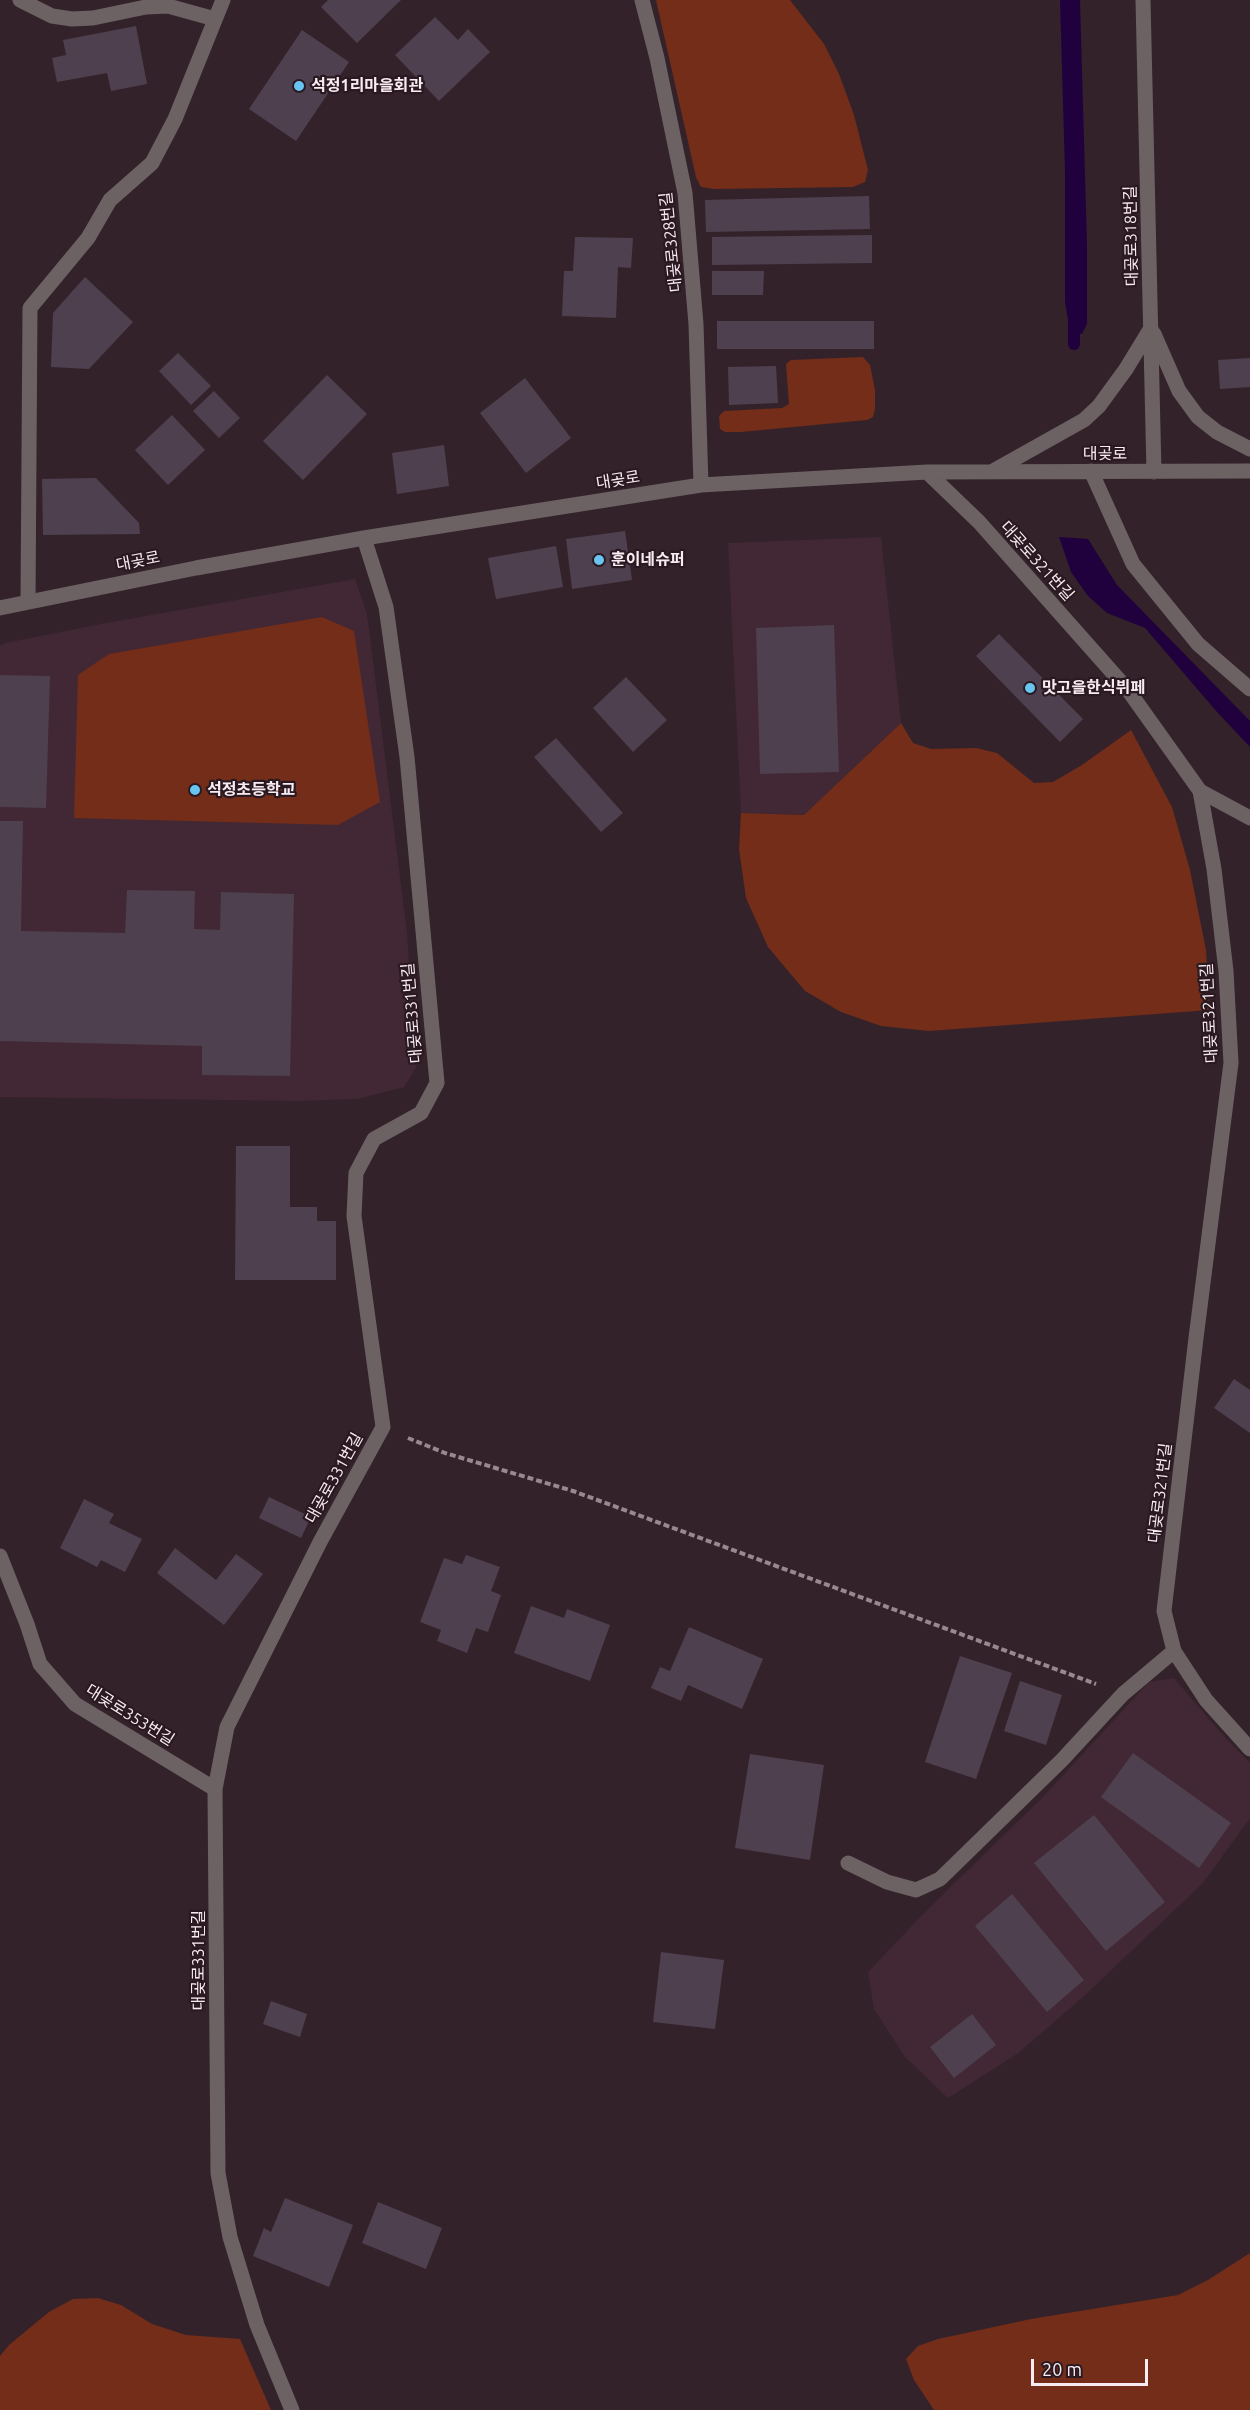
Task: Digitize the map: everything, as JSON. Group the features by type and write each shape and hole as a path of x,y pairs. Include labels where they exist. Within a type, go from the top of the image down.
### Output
{"street":[{"path":"20,0 52,16 72,19 93,18 146,7 168,6 215,19"},
{"path":"28,602 30,309 88,238 110,200 152,163 176,119 222,0"},
{"name":"대곶로328번길","path":"642,0 657,58 685,193 696,324 701,485"},
{"name":"대곶로318번길","path":"1143,0 1154,472"},
{"path":"1151,328 1179,391 1198,417 1217,432 1250,449"},
{"path":"992,472 1084,420 1099,406 1126,369 1151,328"},
{"path":"1091,471 1133,564 1198,644 1250,689"},
{"name":"대곶로","path":"0,608 196,568 364,538 701,485 927,472 1250,471"},
{"name":"대곶로321번길","path":"927,472 979,522 1128,690 1200,791 1214,869 1226,971 1231,1063 1164,1611 1174,1651 1206,1700 1250,1749"},
{"name":"대곶로331번길","path":"291,2410 258,2325 230,2237 218,2173 215,1789 227,1727 320,1542 383,1427 354,1216 356,1173 374,1139 421,1113 437,1083 407,757 386,607 364,538"},
{"path":"1200,791 1250,818"},
{"name":"대곶로353번길","path":"0,1556 40,1664 75,1704 215,1789"},
{"path":"848,1863 887,1882 916,1890 940,1879 1062,1760 1123,1694 1174,1651"}],"path":[{"path":"383,1427 445,1453 573,1491 1123,1694"}],"shaded area":[{"path":"656,0 790,0 824,44 839,74 854,115 868,170 865,182 853,187 714,189 701,187 696,177"},
{"path":"1060,0 1080,0 1087,245 1087,324 1082,334 1070,332 1065,302 1065,172"},
{"path":"863,357 870,365 875,390 873,417 867,420 741,432 725,432 720,429 719,416 724,411 782,408 789,404 786,364 791,360"},
{"path":"881,537 901,723 804,815 741,813 728,543"},
{"path":"1059,537 1088,539 1117,585 1250,721 1250,747 1145,628 1107,613 1088,596 1071,572"},
{"name":"석정초등학교","path":"355,579 367,614 407,933 416,1068 404,1087 357,1099 297,1101 0,1097 0,646 5,643 101,624"},
{"path":"322,617 354,631 380,802 338,825 74,818 78,675 109,654"},
{"path":"901,723 913,743 931,749 976,748 997,753 1034,783 1053,782 1082,765 1131,730 1172,807 1190,870 1206,950 1209,1010 929,1031 881,1026 841,1012 805,991 768,947 746,898 739,849 741,813 804,815"},
{"path":"1174,1678 1250,1763 1250,1818 1203,1883 1083,1997 1017,2054 948,2098 905,2057 874,2009 868,1972 925,1912 1043,1797 1149,1682"},
{"path":"1250,2253 1250,2410 934,2410 914,2380 906,2359 918,2346 938,2339 1031,2319 1178,2295 1208,2280"},
{"path":"98,2298 121,2305 152,2324 186,2335 240,2339 271,2410 0,2410 0,2356 9,2345 49,2312 73,2299"}],"building":[{"path":"328,0 401,0 357,43 321,7"},
{"path":"435,17 458,40 468,29 490,52 439,101 395,55"},
{"path":"136,26 147,84 111,91 107,73 57,82 52,58 66,55 63,40"},
{"name":"석정1리마을회관","path":"302,30 349,62 296,141 249,109"},
{"path":"869,196 870,229 706,232 705,200"},
{"path":"872,235 872,263 712,265 712,237"},
{"path":"575,237 633,238 631,268 618,267 616,318 562,316 564,271 573,271"},
{"path":"712,271 764,271 763,295 712,295"},
{"path":"85,277 133,322 89,369 51,367 53,313"},
{"path":"717,321 874,321 874,349 717,349"},
{"path":"178,353 211,386 191,405 159,371"},
{"path":"1250,358 1250,387 1220,389 1218,360"},
{"path":"776,366 778,403 729,405 728,367"},
{"path":"327,375 367,414 303,480 263,441"},
{"path":"525,378 571,438 526,473 480,413"},
{"path":"214,391 240,418 219,438 193,411"},
{"path":"172,415 205,450 168,485 135,450"},
{"path":"444,445 449,486 397,494 392,453"},
{"path":"96,478 139,523 140,534 43,535 42,479"},
{"name":"훈이네슈퍼","path":"625,531 632,580 572,589 566,539"},
{"path":"556,546 563,587 496,599 488,558"},
{"path":"834,625 839,772 760,774 756,628"},
{"name":"맛고을한식뷔페","path":"999,634 1083,719 1060,742 976,656"},
{"path":"0,675 50,676 46,808 0,807"},
{"path":"626,677 667,720 633,752 593,708"},
{"path":"556,738 623,813 601,832 534,757"},
{"path":"0,821 23,821 21,931 125,933 127,890 195,891 194,929 220,930 221,892 294,894 290,1076 202,1075 202,1046 0,1041"},
{"path":"236,1146 290,1146 290,1207 317,1207 317,1221 336,1221 336,1280 235,1280"},
{"path":"1234,1379 1250,1390 1250,1433 1214,1408"},
{"path":"269,1497 311,1517 301,1538 259,1518"},
{"path":"84,1499 114,1514 109,1523 142,1539 125,1572 101,1560 97,1567 60,1548"},
{"path":"175,1548 216,1580 236,1554 263,1574 224,1625 157,1573"},
{"path":"466,1555 500,1567 491,1591 501,1595 488,1632 476,1628 467,1653 437,1641 441,1630 420,1622 444,1558 462,1564"},
{"path":"531,1606 564,1618 567,1609 610,1625 590,1681 514,1653"},
{"path":"689,1627 763,1659 742,1709 688,1685 681,1701 651,1688 660,1667 670,1671"},
{"path":"960,1656 1012,1673 976,1779 925,1762"},
{"path":"1020,1681 1062,1695 1046,1745 1004,1731"},
{"path":"1133,1753 1231,1823 1199,1868 1101,1797"},
{"path":"750,1754 824,1765 810,1860 735,1848"},
{"path":"1094,1815 1165,1902 1106,1951 1034,1863"},
{"path":"1012,1894 1084,1980 1047,2012 975,1926"},
{"path":"661,1952 724,1960 715,2029 653,2022"},
{"path":"271,2001 307,2014 300,2037 263,2024"},
{"path":"972,2014 996,2045 954,2078 930,2047"},
{"path":"285,2198 353,2225 329,2287 253,2256 264,2228 271,2232"},
{"path":"378,2202 442,2228 426,2269 362,2243"}],"waterway":[{"path":"1074,316 1074,344"}],"place":[{"name":"석정1리마을회관","path":"299,86"},
{"name":"훈이네슈퍼","path":"599,560"},
{"name":"맛고을한식뷔페","path":"1030,688"},
{"name":"석정초등학교","path":"195,790"}]}
